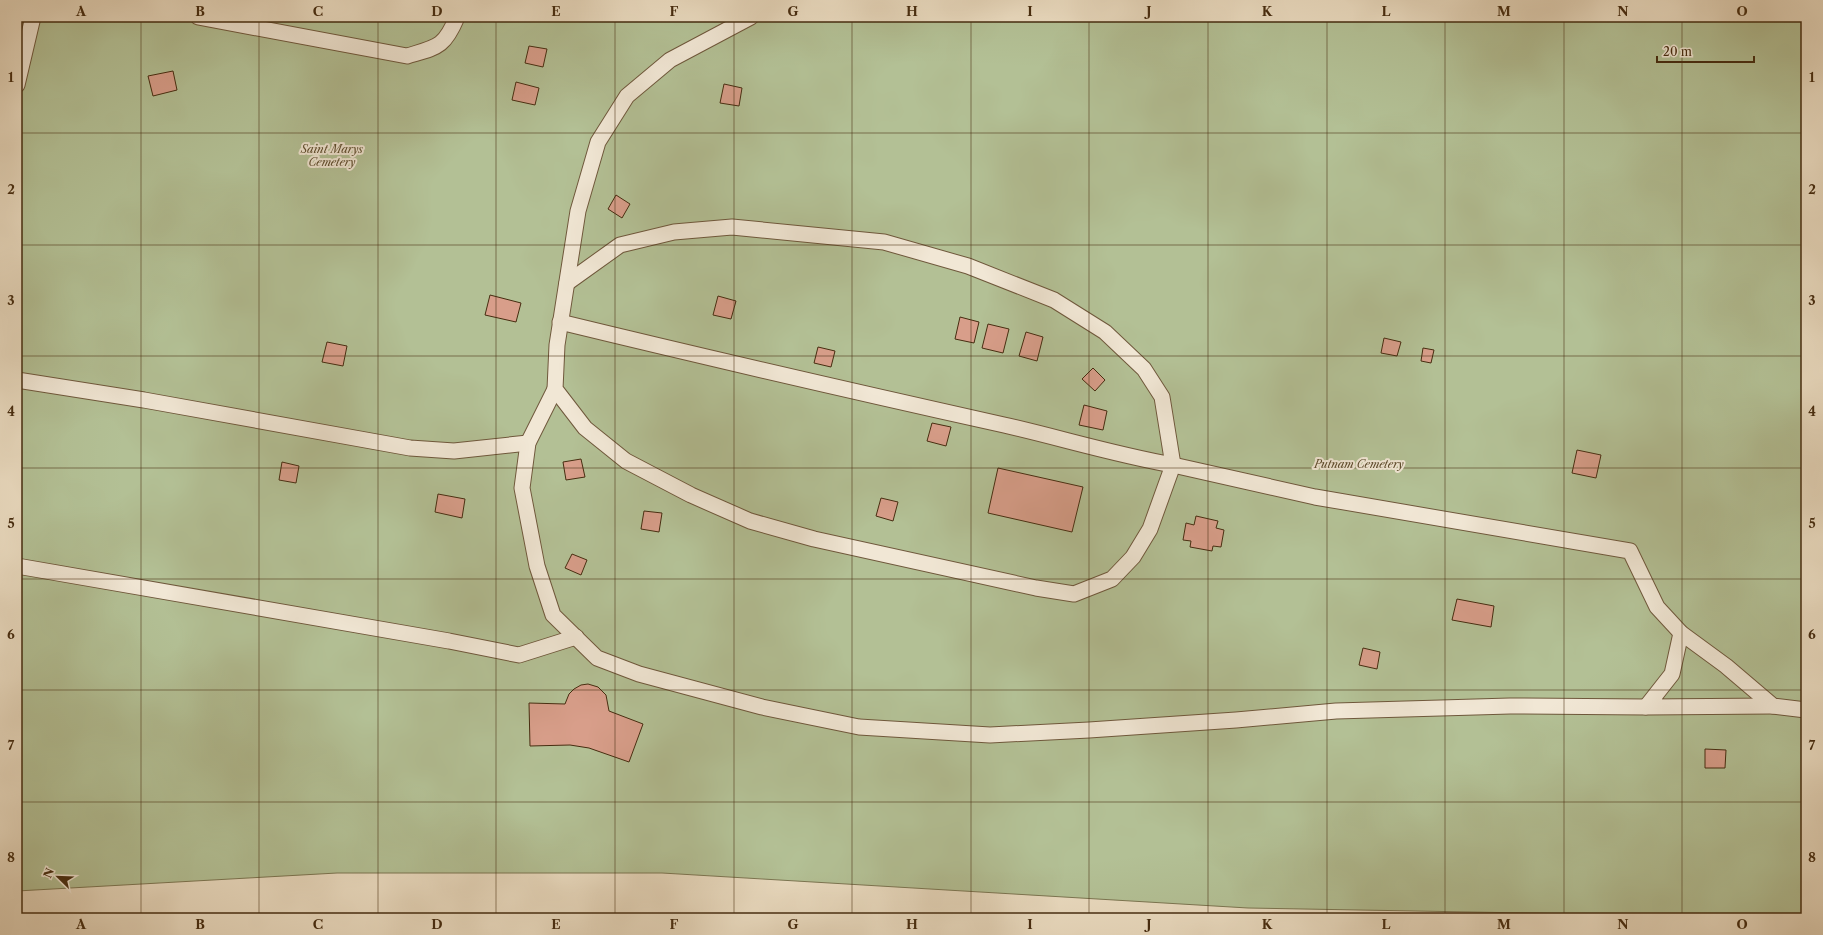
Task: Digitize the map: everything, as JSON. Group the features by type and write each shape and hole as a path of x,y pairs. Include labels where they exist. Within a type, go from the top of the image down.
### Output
{"lane":[{"path":"17,85 33,17"},
{"path":"198,17 407,56 437,47 451,32 457,17"},
{"path":"751,17 670,60 627,96 598,142 578,211 560,322 555,389 528,443 522,488 536,566 553,615 597,658 639,674 762,707 828,721 867,727 990,735 1197,723 1336,710 1510,706 1773,706 1806,710"},
{"path":"555,389 585,428 626,461 691,495 750,521 814,539 989,576 1036,588 1074,594 1112,578 1133,557 1150,529 1173,465 1162,396 1144,368 1105,332 1054,300 968,266 884,242 732,227 674,232 620,245 567,283"},
{"path":"560,322 782,375 1063,439 1140,459 1314,497 1630,551 1657,607 1681,633 1726,666 1773,706"},
{"path":"17,380 144,400 410,448 454,451 528,443"},
{"path":"17,566 519,655 576,637"},
{"path":"1646,707 1672,674 1681,633"}],"green space":[{"name":"Putnam Cemetery","path":"17,17 1806,17 1806,918 1248,908 662,873 337,873 17,891"}],"building":[{"path":"529,46 547,49 543,67 525,63"},
{"path":"173,71 177,90 153,96 148,76"},
{"path":"516,82 539,88 535,105 512,100"},
{"path":"724,84 742,88 739,106 720,103"},
{"path":"616,195 630,204 622,218 608,209"},
{"path":"490,295 521,303 516,322 485,315"},
{"path":"718,296 736,301 731,319 713,315"},
{"path":"960,317 979,322 974,343 955,339"},
{"path":"988,324 1009,329 1003,353 982,348"},
{"path":"1026,332 1043,337 1037,361 1019,356"},
{"path":"1384,338 1401,342 1397,356 1381,353"},
{"path":"327,342 347,346 343,366 322,362"},
{"path":"818,347 835,351 831,367 814,363"},
{"path":"1423,348 1434,350 1431,363 1421,361"},
{"path":"1093,368 1105,380 1095,391 1082,379"},
{"path":"1084,405 1107,411 1103,430 1079,425"},
{"path":"932,423 951,427 946,446 927,441"},
{"path":"1577,450 1601,455 1596,478 1572,473"},
{"path":"581,459 585,477 566,480 563,462"},
{"path":"282,462 299,466 296,483 279,480"},
{"path":"998,468 1083,487 1072,532 988,513"},
{"path":"438,494 465,499 462,518 435,512"},
{"path":"881,498 898,502 893,521 876,516"},
{"path":"644,511 662,513 659,532 641,529"},
{"path":"1196,516 1218,521 1216,528 1224,530 1221,547 1213,546 1212,551 1190,547 1191,541 1183,540 1186,523 1194,525"},
{"path":"572,554 587,560 581,575 565,568"},
{"path":"1457,599 1494,606 1491,627 1452,620"},
{"path":"1363,648 1380,652 1377,669 1359,665"},
{"path":"588,684 598,687 606,695 609,711 643,724 629,762 589,748 570,745 530,746 529,703 565,704 569,694 574,689 581,685"},
{"path":"1705,749 1726,750 1725,768 1705,768"}],"park label":[{"name":"Saint Marys Cemetery","path":"332,155"}]}
